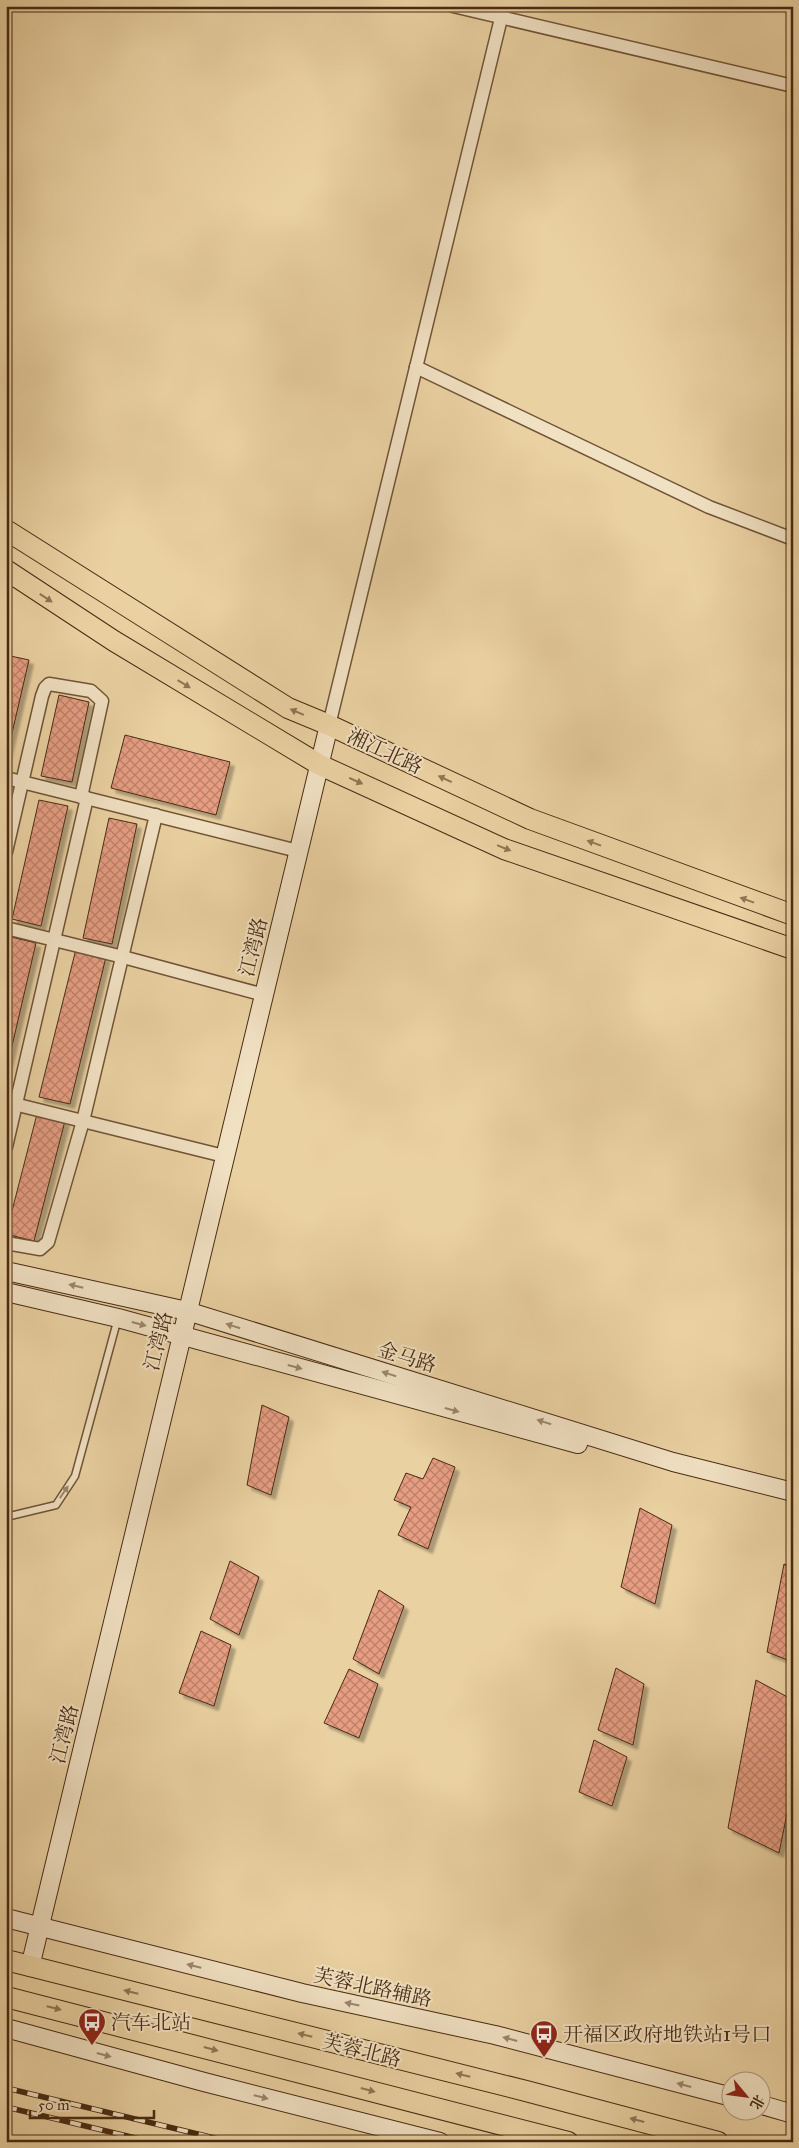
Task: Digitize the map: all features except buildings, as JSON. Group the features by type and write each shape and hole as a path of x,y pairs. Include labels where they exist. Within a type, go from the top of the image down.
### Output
{"main road":[{"name":"湘江北路","path":"6,530 288,708 329,725 530,819 793,915"},
{"name":"湘江北路","path":"6,570 114,641 320,765 504,849 793,949"},
{"name":"芙蓉北路","path":"6,1960 526,2091 718,2142"},
{"name":"芙蓉北路","path":"6,1997 568,2142"}],"street":[{"path":"453,6 502,12 793,86"},
{"path":"329,725 502,12"},
{"path":"416,367 709,507 793,539"},
{"path":"6,852 45,688 49,684 54,684 91,691 102,701 54,940 11,1103 6,1147"},
{"name":"江湾路","path":"30,1966 329,725"},
{"path":"6,778 298,851"},
{"path":"6,1243 40,1249 48,1242 83,1121 156,816"},
{"path":"6,928 264,995"},
{"path":"11,1103 224,1156"},
{"name":"金马路","path":"6,1271 187,1312 673,1462 793,1492"},
{"name":"金马路","path":"6,1292 182,1335 793,1503"},
{"name":"芙蓉北路辅路","path":"6,1918 292,1991 495,2036 722,2094"},
{"path":"6,2028 204,2082 440,2142"},
{"path":"772,2108 793,2114"}],"lane":[{"path":"6,1517 56,1504 75,1476 118,1318"}],"railway":[{"path":"6,2088 231,2142"},
{"path":"6,2107 152,2142"}],"place":[{"name":"汽车北站","path":"92,2046"},
{"name":"开福区政府地铁站1号口","path":"544,2058"}]}
